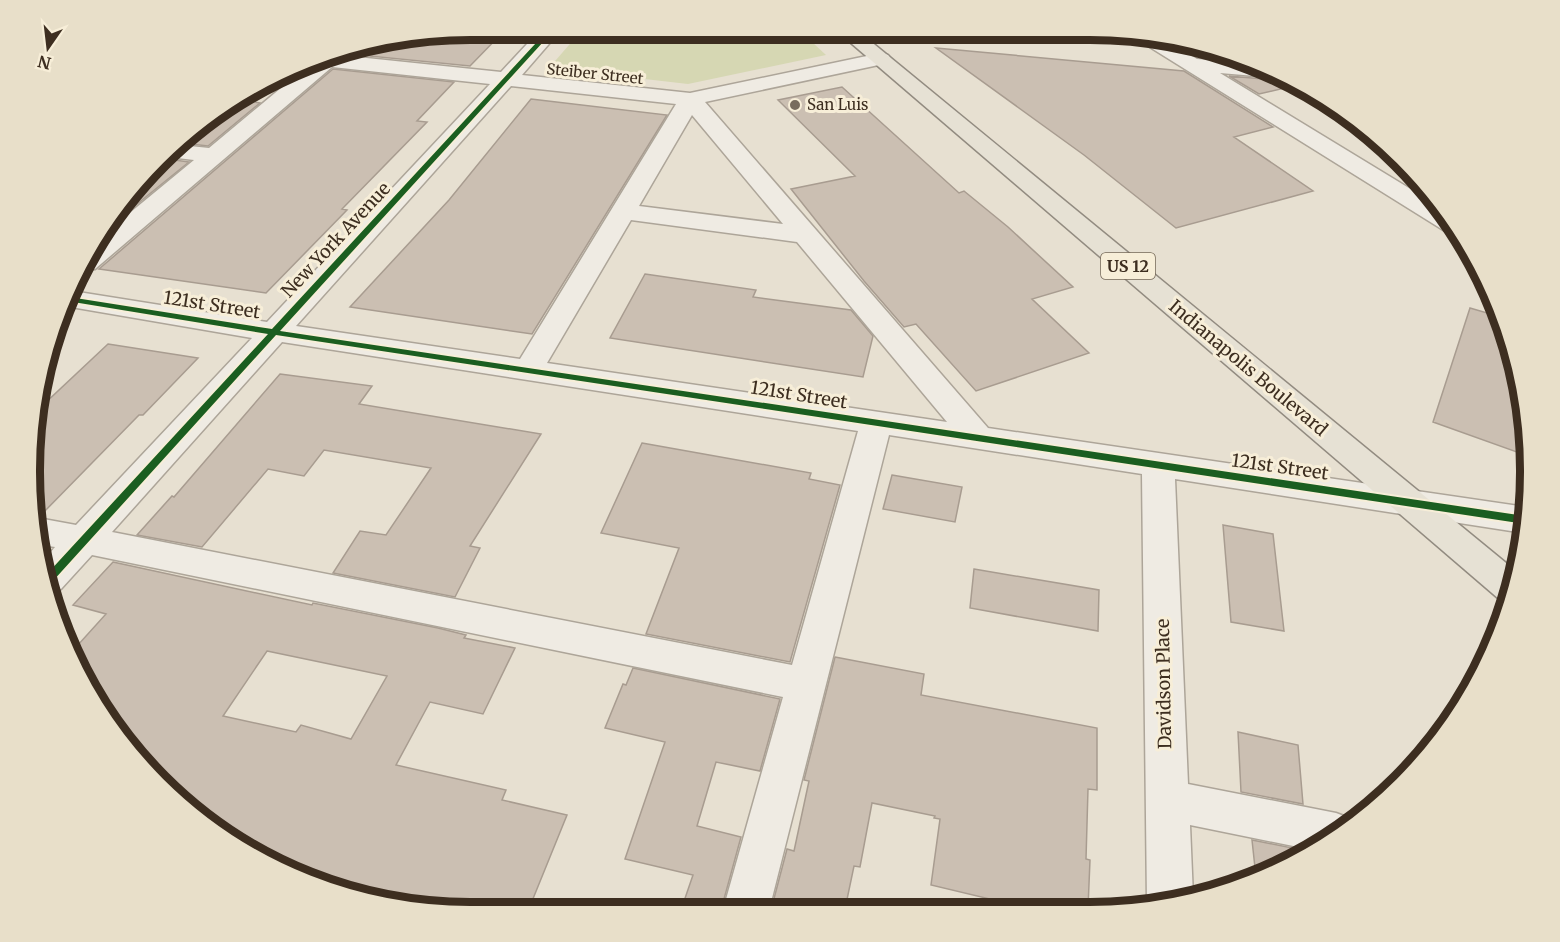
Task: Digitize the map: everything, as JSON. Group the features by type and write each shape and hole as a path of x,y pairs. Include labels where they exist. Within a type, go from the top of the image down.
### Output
{"main road":[{"name":"Indianapolis Boulevard","path":"858,40 1505,583"}],"street":[{"name":"New York Avenue","path":"53,573 542,40"},
{"path":"1163,47 1435,214"},
{"name":"Steiber Street","path":"338,62 690,99 881,59"},
{"path":"1190,64 1243,69"},
{"path":"102,250 310,72"},
{"path":"528,371 690,99 979,439"},
{"path":"182,152 214,156"},
{"path":"1377,179 1409,183"},
{"path":"623,211 806,235"},
{"name":"121st Street","path":"76,300 528,371 1517,519"},
{"path":"748,902 876,423"},
{"name":"Davidson Place","path":"1158,466 1170,894"},
{"path":"45,532 806,685"},
{"path":"1167,800 1324,832"}],"green space":[{"path":"573,40 810,40 826,55 688,84 549,68"}],"building":[{"path":"495,40 470,66 360,55 415,44"},
{"path":"936,48 1184,71 1273,127 1234,137 1313,191 1176,228 1084,155"},
{"path":"333,69 454,82 417,121 427,122 342,209 347,210 266,293 99,269"},
{"path":"1229,76 1267,79 1285,88 1259,94"},
{"path":"842,87 959,193 964,191 1008,227 1073,287 1032,299 1089,353 976,391 916,324 904,327 864,281 791,189 855,176 778,100"},
{"path":"531,99 667,115 532,334 350,307 449,200"},
{"path":"251,101 260,103 208,146 191,144"},
{"path":"174,160 189,162 127,213 147,187"},
{"path":"645,274 756,290 753,297 851,310 873,336 863,377 610,338"},
{"path":"1470,308 1490,314 1511,387 1519,453 1433,422"},
{"path":"108,344 198,358 43,513 40,471 46,402"},
{"path":"280,374 372,386 359,404 541,434 470,546 480,548 455,597 333,573 360,531 386,535 431,468 324,450 304,476 268,469 202,547 137,535 172,496 174,497"},
{"path":"642,443 811,473 809,479 840,485 790,662 646,634 679,548 601,533"},
{"path":"892,475 962,487 955,522 883,509"},
{"path":"1223,525 1273,534 1284,631 1231,622"},
{"path":"113,562 312,605 313,603 438,628 466,635 464,638 515,648 483,714 430,702 396,765 506,790 502,800 567,815 532,902 443,901 360,887 306,869 232,829 187,795 147,755 129,733 98,686 78,645 106,614 73,605","holes":["267,651 387,676 351,739 301,725 296,732 223,716"]},
{"path":"974,569 1099,590 1098,631 970,608"},
{"path":"835,657 924,674 921,695 1097,728 1097,790 1088,789 1086,859 1090,860 1088,902 1003,902 931,885 940,819 872,803 860,867 854,866 846,902 773,902 787,849 794,851 809,781 804,780"},
{"path":"633,668 780,699 760,771 716,762 697,826 741,837 723,902 684,902 693,875 625,859 665,742 605,728 623,684 626,685"},
{"path":"1238,732 1298,745 1303,804 1241,792"},
{"path":"1252,840 1295,849 1279,857 1255,868"}],"cycle path":[{"path":"53,573 542,40"},
{"path":"76,300 273,332 1517,519"}],"place":[{"name":"San Luis","path":"795,105"}]}
